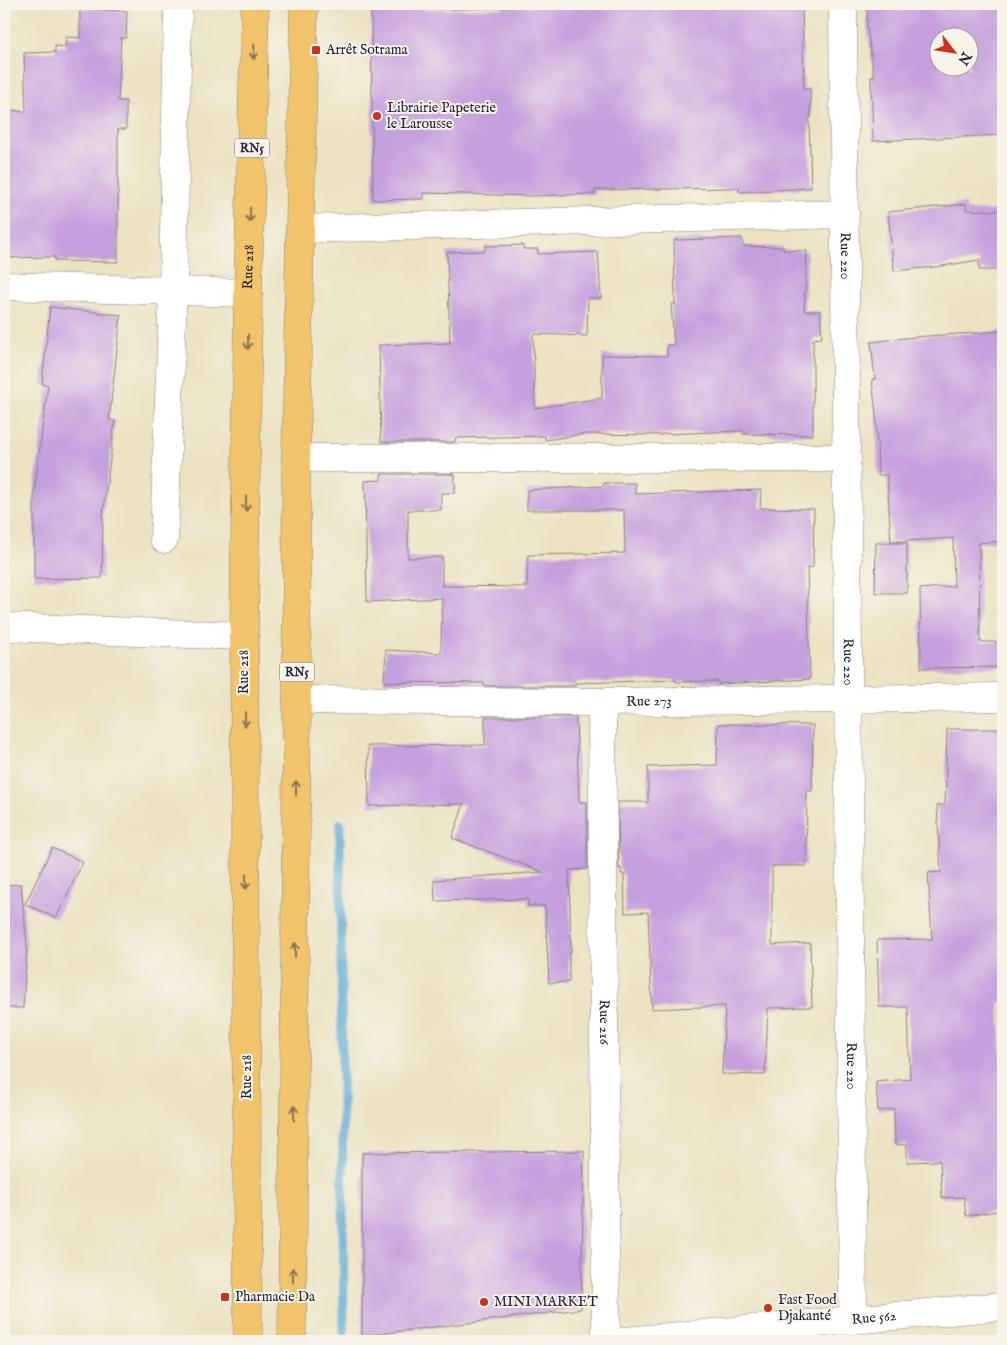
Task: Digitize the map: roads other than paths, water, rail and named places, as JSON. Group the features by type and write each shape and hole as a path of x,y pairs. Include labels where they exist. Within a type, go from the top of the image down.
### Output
{"highway":[{"name":"Rue 218","path":"248,1341 244,636 248,293 255,4"},
{"name":"RN5","path":"292,1341 297,700 296,458 304,4"}],"street":[{"path":"164,539 173,291 178,4"},
{"name":"Rue 220","path":"843,4 853,1320"},
{"path":"300,229 845,214"},
{"path":"4,286 248,293"},
{"path":"296,458 847,458"},
{"path":"4,627 244,636"},
{"name":"Rue 273","path":"297,700 602,702 1003,697"},
{"name":"Rue 216","path":"602,702 606,1341"},
{"name":"Rue 562","path":"625,1341 1003,1306"}],"waterway":[{"path":"340,824 344,1331"}],"place":[{"name":"Arrêt Sotrama","path":"316,50"},
{"name":"Librairie Papeterie le Larousse","path":"377,116"},
{"name":"Pharmacie Da","path":"225,1297"},
{"name":"MINI MARKET","path":"484,1302"},
{"name":"Fast Food Djakanté","path":"768,1308"}]}
